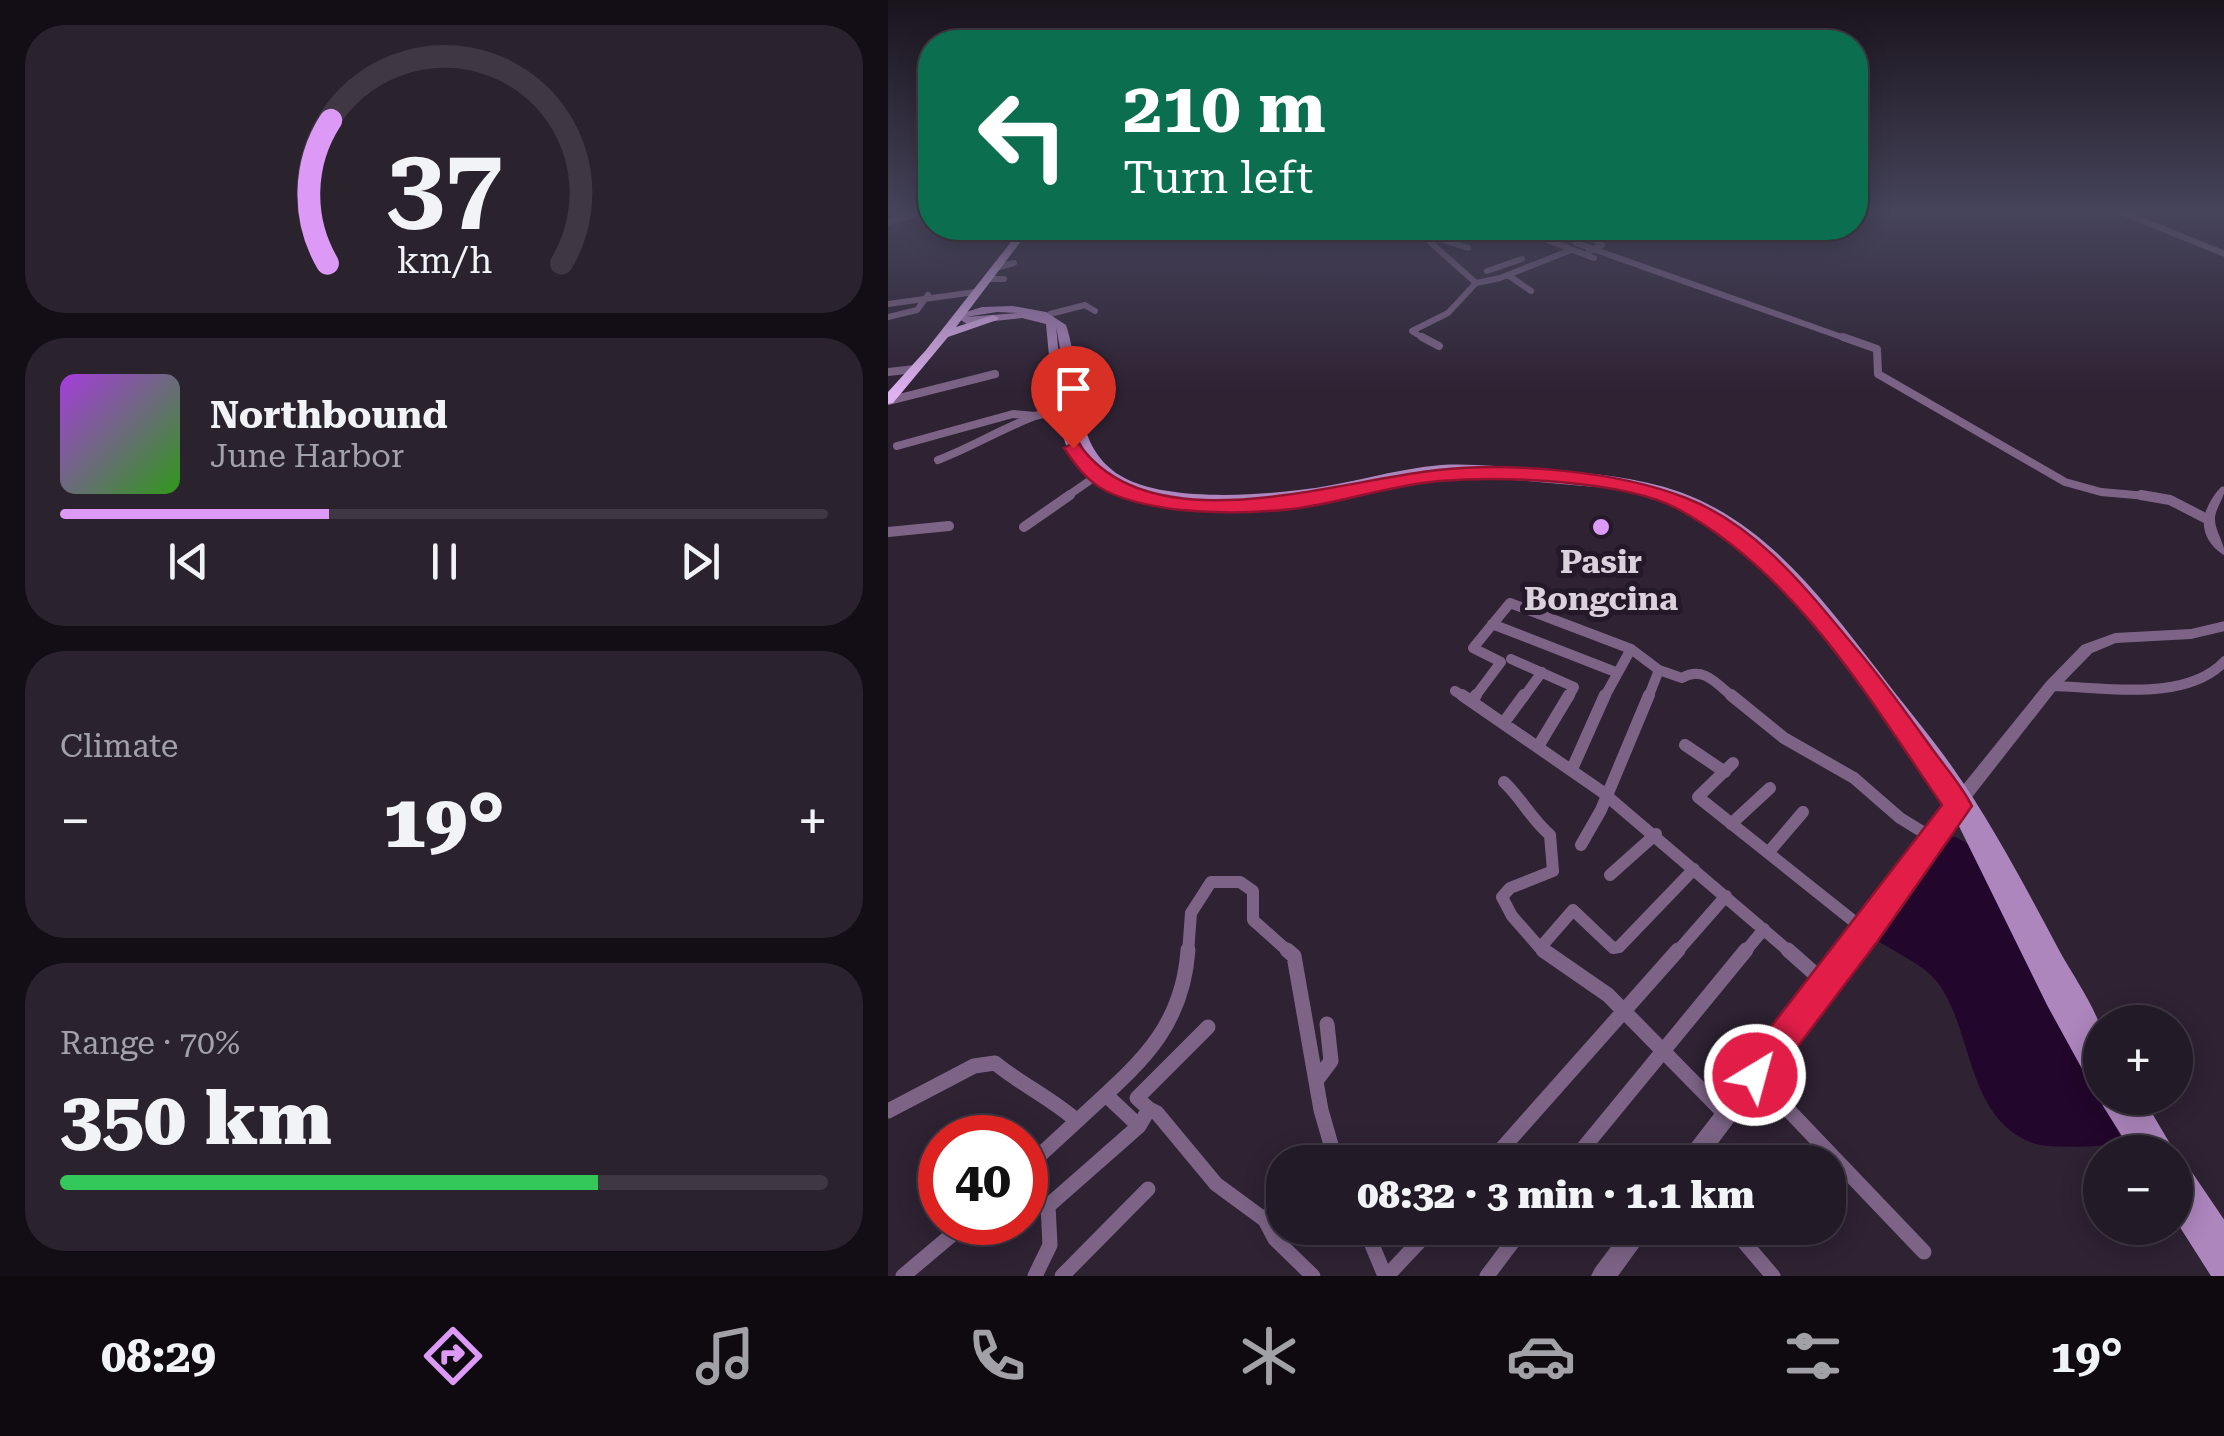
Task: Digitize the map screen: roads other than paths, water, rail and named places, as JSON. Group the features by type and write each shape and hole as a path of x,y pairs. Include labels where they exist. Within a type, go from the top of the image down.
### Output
{"highway":[{"path":"888,400 944,336 991,274"},
{"path":"944,336 994,314 974,294"}],"main road":[{"path":"994,314 1044,318 1054,325 1073,448 1095,476 1137,496 1187,504 1273,505 1438,476 1492,474 1614,482 1669,498 1728,528 1784,577 1961,802 2054,998 2083,1049"},
{"path":"959,316 961,320 994,314 1050,314 1063,327 1067,408 1099,466 1124,482 1206,498 1290,496 1428,470 1471,468 1613,478 1676,496 1736,527 1791,573 1839,630 1961,802 2083,1016"},
{"path":"2193,1196 2224,1244"},
{"path":"2193,1227 2224,1275"}],"street":[{"path":"1466,274 1476,283"},
{"path":"1503,274 1531,291"},
{"path":"1440,346 1412,331 1429,326 1456,307 1476,283 1510,274"},
{"path":"1661,274 1864,343 1878,352 1878,374 2040,470 2078,488 2158,495 2194,509 2207,519"},
{"path":"987,279 1004,279"},
{"path":"888,317 917,310 929,293"},
{"path":"888,304 929,293 974,294"},
{"path":"1050,314 1085,305 1095,311"},
{"path":"888,372 916,368"},
{"path":"888,400 996,374"},
{"path":"972,426 974,436 991,435 1067,408"},
{"path":"897,446 1012,414 1036,416"},
{"path":"938,460 982,444 991,435"},
{"path":"1024,527 1095,476"},
{"path":"2224,489 2207,519 2209,533 2224,552"},
{"path":"888,532 950,526"},
{"path":"1472,702 1501,662 1473,648 1510,603 1631,649 1659,670 1682,678 1692,672 1702,673 1784,738 1854,778 1931,837"},
{"path":"1492,624 1618,673"},
{"path":"1703,1145 1866,931 1931,837 2051,686 2087,649 2101,641 2191,634 2224,626"},
{"path":"1572,768 1631,649"},
{"path":"1510,659 1574,686 1539,745"},
{"path":"2051,686 2183,688 2212,675 2224,662"},
{"path":"1581,845 1608,794 1659,670"},
{"path":"1505,722 1542,672"},
{"path":"1455,691 1608,794 1824,982"},
{"path":"1685,745 1729,767 1698,797 1866,931"},
{"path":"1504,782 1524,801 1530,818 1550,835 1553,871 1510,888 1502,897 1512,916 1540,948 1608,995 1725,1114"},
{"path":"1732,824 1770,788"},
{"path":"1768,853 1803,812"},
{"path":"1610,875 1656,834"},
{"path":"1540,948 1573,910 1604,942 1619,947 1694,869"},
{"path":"1048,1148 1146,1055 1172,1020 1187,966 1191,913 1211,882 1240,882 1252,891 1253,920 1294,956 1332,1145"},
{"path":"1508,1145 1726,896"},
{"path":"1586,1145 1764,930"},
{"path":"1316,1081 1332,1061 1327,1024"},
{"path":"1208,1028 1138,1098 1216,1184 1266,1220"},
{"path":"888,1112 974,1066 995,1063 1025,1088 1052,1099 1077,1121"},
{"path":"1755,1075 1924,1252"},
{"path":"1106,1094 1138,1126"},
{"path":"1035,1276 1050,1245 1048,1206 1138,1126 1150,1109"},
{"path":"1062,1276 1148,1188"},
{"path":"913,1274 943,1245"},
{"path":"1281,1245 1313,1276"},
{"path":"1373,1245 1386,1276 1416,1245"},
{"path":"1487,1276 1511,1245"},
{"path":"1604,1276 1626,1245"},
{"path":"1747,1245 1773,1276"}],"place":[{"name":"Pasir Bongcina","path":"1601,527"}]}
